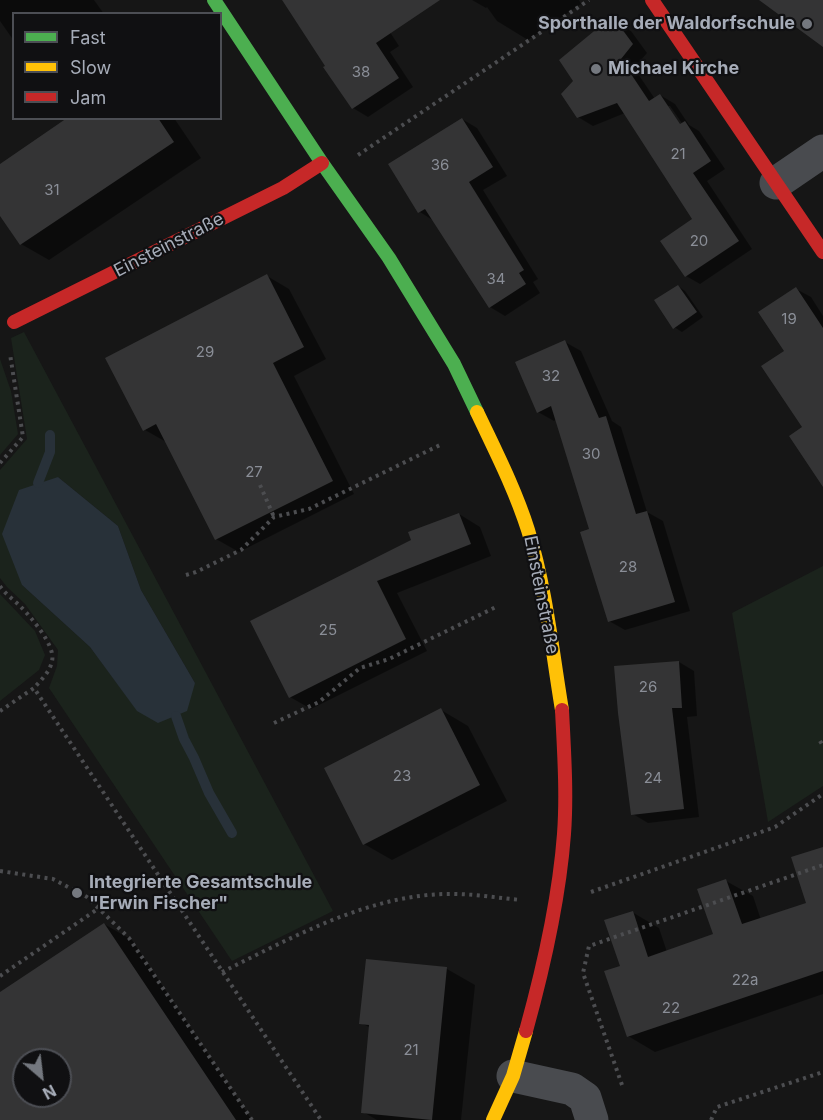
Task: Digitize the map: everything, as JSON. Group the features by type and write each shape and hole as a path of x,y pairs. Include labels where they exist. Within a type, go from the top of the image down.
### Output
{"street":[{"name":"Einsteinstraße","path":"214,0 389,258 454,364 504,468 528,529 541,579 562,711 564,832 557,898 535,998 513,1076 494,1120"},
{"path":"652,0 823,252"},
{"path":"776,183 823,151"},
{"name":"Einsteinstraße","path":"14,322 326,168"},
{"path":"513,1076 572,1089 585,1098 592,1120"}],"path":[{"path":"326,168 589,0"},
{"path":"0,463 23,437 10,354"},
{"path":"186,575 241,550 274,517 309,509 442,444"},
{"path":"260,485 274,517"},
{"path":"0,586 39,629 51,648 53,660 45,676 34,688 0,711"},
{"path":"274,723 319,702 360,668 388,659 498,606"},
{"path":"34,688 321,1120"},
{"path":"820,741 823,746"},
{"path":"222,972 334,919 371,906 408,898 451,894 520,900 557,898 592,892 775,827 823,794"},
{"path":"622,1085 582,973 589,946 823,865"},
{"path":"0,871 53,879 87,897 99,908 129,938 252,1120"},
{"path":"0,976 99,908"},
{"path":"711,1120 717,1107 823,1072"}],"shaded area":[{"path":"24,332 333,911 232,961 49,688 57,666 58,650 25,604 0,578 0,470 27,439 11,338","holes":["58,477 118,526 141,590 195,683 137,710 90,647 22,585"]},
{"path":"0,359 11,391 18,434 0,455"},
{"path":"58,477 118,526 141,590 195,683 187,711 158,723 137,711 90,647 22,585 2,534 19,490"},
{"path":"823,566 823,786 768,822 732,613"},
{"path":"0,594 35,631 45,655 39,670 0,701"}],"building":[{"path":"282,0 440,0 376,43 399,78 352,109"},
{"name":"Sporthalle der Waldorfschule","path":"759,0 823,0 823,47"},
{"path":"616,21 633,44 621,59 649,101 660,94 680,124 685,121 711,161 693,173 739,241 685,277 660,241 692,219 617,103 577,118 561,94 573,81 559,60 599,27"},
{"path":"462,118 493,167 469,182 524,270 519,273 526,284 489,308 425,209 418,213 388,164"},
{"path":"64,120 159,120 174,142 20,245 0,216 0,164"},
{"path":"267,274 304,347 273,363 333,481 215,540 156,424 143,431 105,358"},
{"path":"678,285 697,312 673,329 654,300"},
{"path":"796,287 823,328 823,487 789,436 802,427 761,366 784,351 758,312"},
{"path":"565,340 599,418 606,416 636,514 647,511 675,602 608,622 580,532 589,529 551,406 537,413 515,362"},
{"path":"459,513 471,544 377,581 406,639 289,698 250,621 411,540 408,532"},
{"path":"679,661 682,708 672,708 684,809 631,815 614,666"},
{"path":"441,708 480,785 363,845 324,768"},
{"path":"823,847 823,971 627,1037 604,971 620,966 604,920 633,911 648,957 713,934 697,889 726,879 742,924 806,903 791,857"},
{"path":"104,923 236,1120 0,1120 0,992"},
{"path":"366,959 447,967 432,1120 361,1113 369,1025 359,1024"}],"waterway":[{"path":"38,483 50,452 50,435"},
{"path":"176,716 209,793 232,833"}],"traffic: fast":[{"path":"214,0 222,12"},
{"path":"222,12 322,163 389,258 454,364 477,412"}],"traffic: slow":[{"path":"477,412 511,485 528,530 544,597 562,710"},
{"path":"493,1120 513,1076 526,1031"}],"traffic: jam":[{"path":"652,0 823,252"},
{"path":"14,322 283,188 322,163"},
{"path":"526,1031 550,933 562,859 565,803 562,710"}],"place":[{"name":"Sporthalle der Waldorfschule","path":"807,24"},
{"name":"Michael Kirche","path":"596,69"},
{"name":"Integrierte Gesamtschule \"Erwin Fischer\"","path":"77,893"}]}
